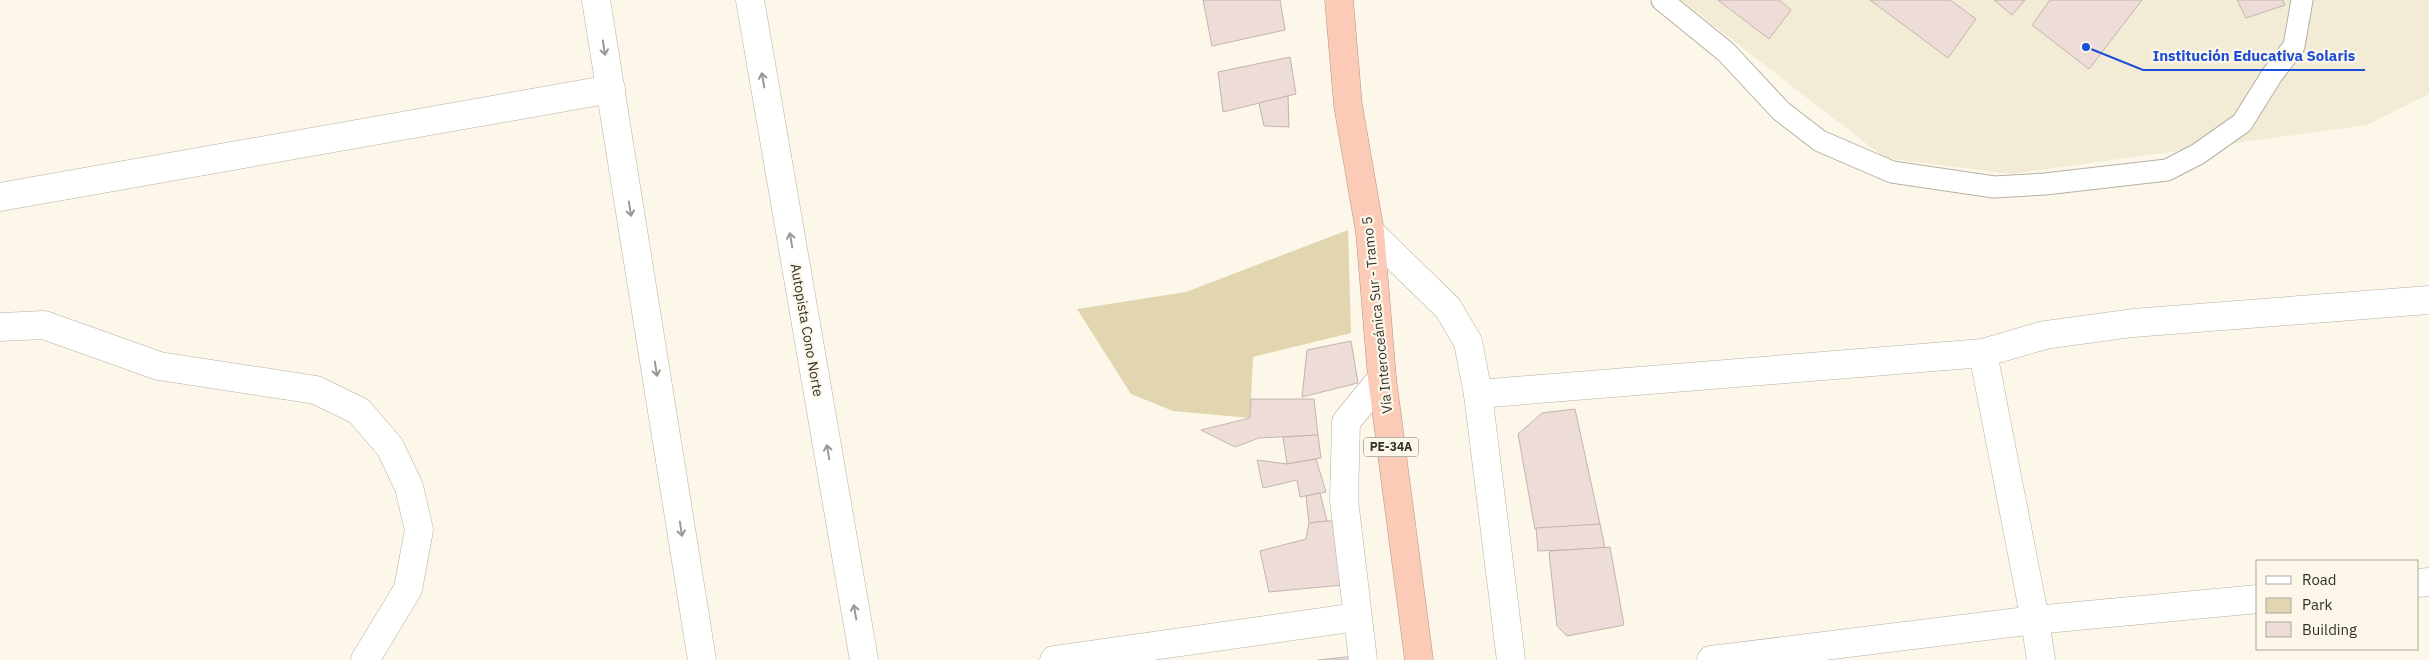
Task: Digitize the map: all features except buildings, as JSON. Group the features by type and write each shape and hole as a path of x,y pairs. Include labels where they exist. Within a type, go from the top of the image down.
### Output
{"highway":[{"name":"Vía Interoceánica Sur - Tramo 5","path":"1339,0 1348,105 1370,232 1382,378 1419,660"}],"street":[{"path":"596,0 702,660"},
{"name":"Autopista Cono Norte","path":"750,0 864,660"},
{"path":"0,197 611,89"},
{"path":"1370,232 1448,308 1468,342 1478,394 1510,660"},
{"path":"1478,394 1983,353 2045,335 2133,323 2429,300"},
{"path":"0,326 44,325 159,366 316,390 359,411 390,447 409,487 419,530 408,589 365,660"},
{"path":"1983,353 2035,620 2041,660"},
{"path":"1363,660 1344,500 1346,422 1382,378"},
{"path":"1711,660 2035,620 2256,599"},
{"path":"1054,660 1357,617"}],"lane":[{"path":"1662,0 1726,52 1781,111 1820,141 1892,172 1994,187 2045,184 2167,170 2198,154 2242,123 2272,75 2294,46 2302,0"}],"shaded area":[{"path":"1681,0 2429,0 2429,94 2367,125 2011,174 1885,158"}],"green space":[{"path":"1348,230 1351,333 1253,357 1250,418 1173,411 1131,394 1077,309 1186,292"}],"place":[{"name":"Institución Educativa Solaris","path":"2086,47"}]}
